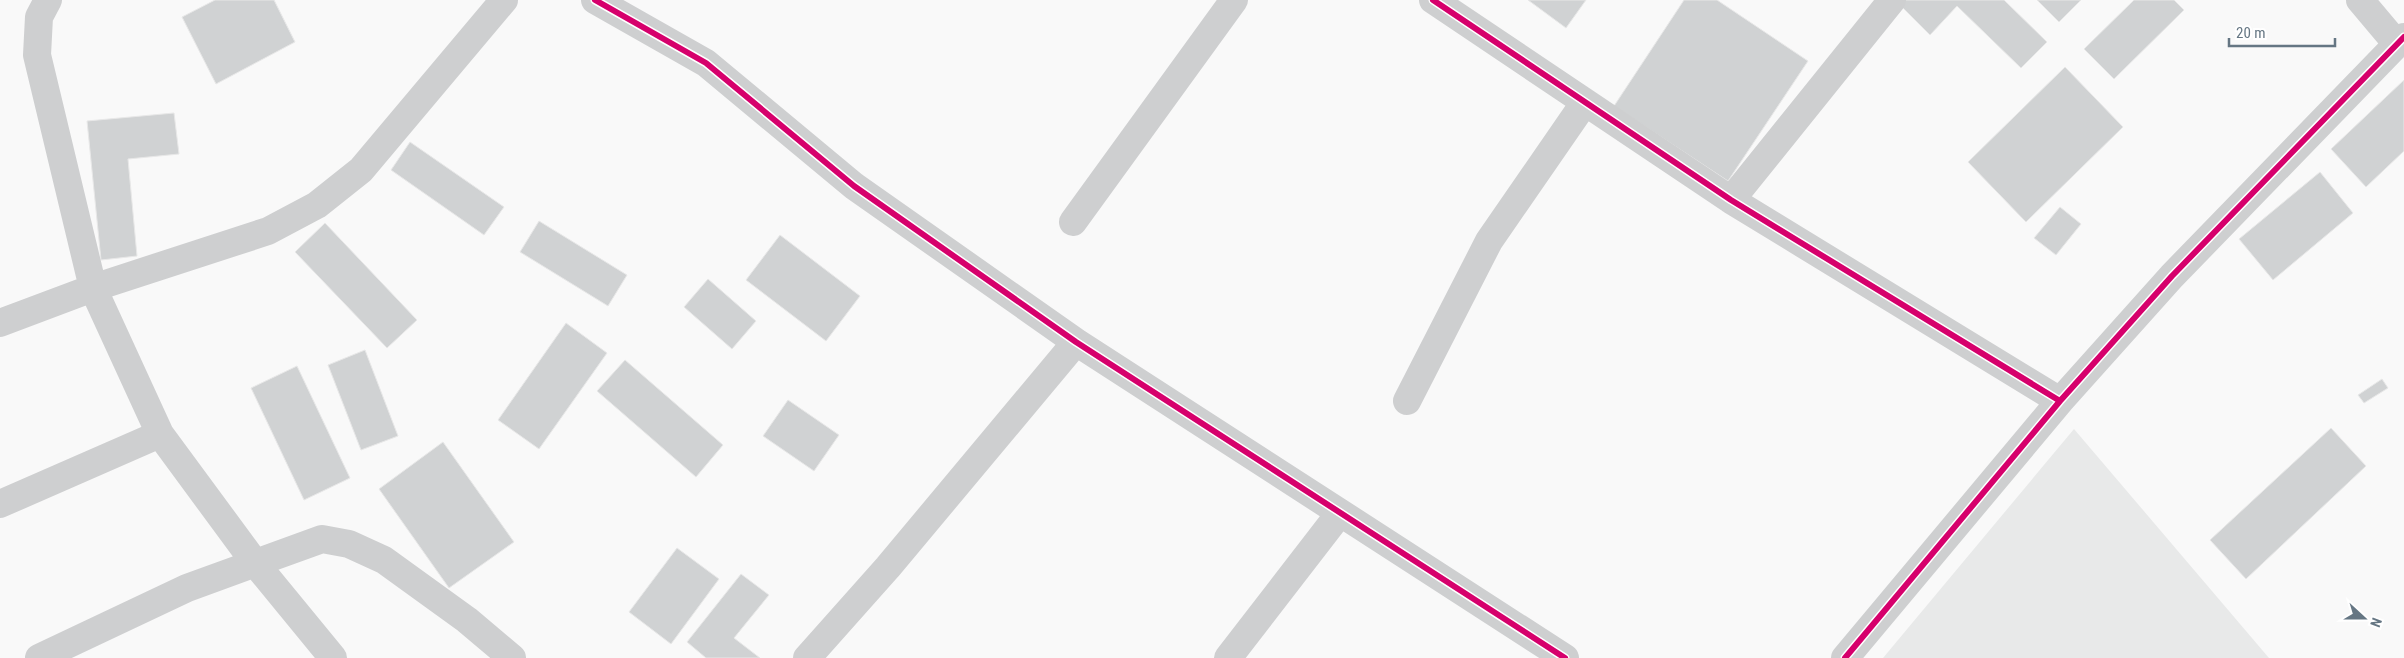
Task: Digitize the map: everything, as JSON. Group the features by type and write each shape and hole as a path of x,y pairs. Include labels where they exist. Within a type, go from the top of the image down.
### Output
{"street":[{"path":"48,0 38,17 37,55 93,288 160,434 255,563 333,658"},
{"path":"0,323 93,288 268,231 317,204 361,170 504,0"},
{"path":"595,0 706,63 854,186 1076,342 1565,658"},
{"path":"1073,222 1234,0"},
{"path":"1433,0 1731,200 2060,401"},
{"path":"1731,200 1892,0"},
{"path":"1845,658 2060,401 2172,276 2401,41 2360,0"},
{"path":"1407,401 1489,241 1585,102"},
{"path":"806,658 888,567 1076,342"},
{"path":"0,504 160,434"},
{"path":"1228,658 1340,513"},
{"path":"39,658 188,588 322,539 349,544 384,560 467,620 512,658"}],"shaded area":[{"path":"2074,429 2269,658 1883,658"}],"building":[{"path":"215,0 274,0 295,42 216,84 182,17"},
{"path":"1528,0 1586,0 1566,28"},
{"path":"1684,0 1717,0 1808,61 1728,181 1614,106"},
{"path":"1900,0 2004,0 2047,42 2021,68 1957,6 1930,35 1898,3"},
{"path":"2037,0 2081,0 2059,22"},
{"path":"2134,0 2174,0 2184,10 2114,79 2084,49"},
{"path":"2065,67 2123,127 2026,222 1968,162"},
{"path":"2404,80 2404,151 2366,187 2331,149"},
{"path":"174,113 179,154 128,159 137,256 101,260 87,121"},
{"path":"410,142 504,207 484,235 391,170"},
{"path":"2320,172 2353,213 2273,280 2239,239"},
{"path":"2060,207 2081,224 2056,255 2034,238"},
{"path":"539,221 627,275 608,306 520,252"},
{"path":"325,223 417,320 387,348 295,252"},
{"path":"780,235 860,296 826,341 746,280"},
{"path":"708,279 756,321 732,349 684,307"},
{"path":"566,323 607,353 539,449 498,420"},
{"path":"365,350 398,436 361,450 328,365"},
{"path":"625,360 723,445 696,477 597,391"},
{"path":"297,366 350,478 304,500 251,388"},
{"path":"2382,379 2388,388 2364,403 2358,395"},
{"path":"788,400 839,435 814,471 763,436"},
{"path":"2331,428 2366,466 2246,579 2210,540"},
{"path":"443,442 514,542 449,588 379,489"},
{"path":"677,548 719,579 671,644 629,612"},
{"path":"741,574 769,595 734,638 760,658 706,658 687,642"}],"cycle path":[{"path":"595,0 706,63 854,186 1076,342 1565,658"},
{"path":"1433,0 1731,200 2060,401"},
{"path":"1845,658 2060,401 2172,276 2404,37"}]}
